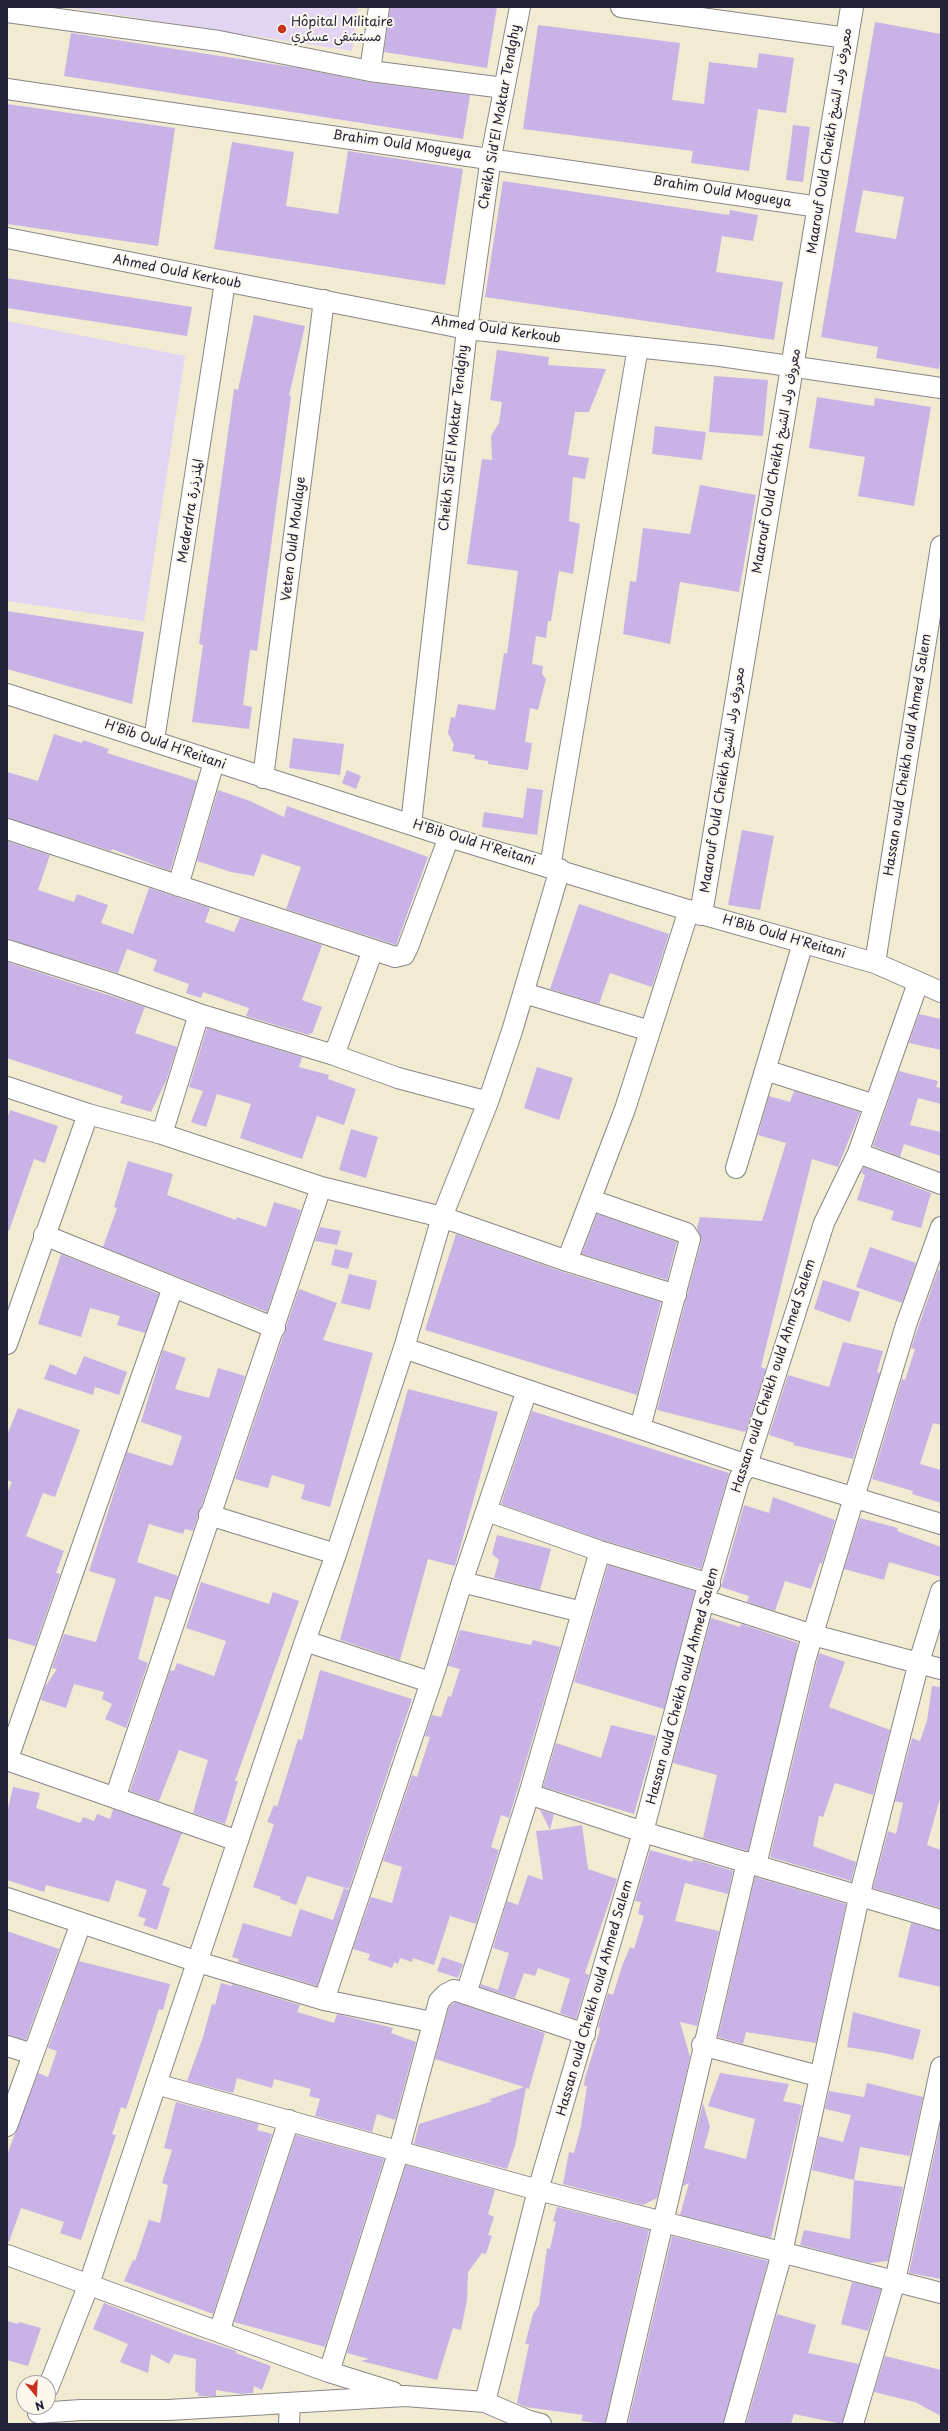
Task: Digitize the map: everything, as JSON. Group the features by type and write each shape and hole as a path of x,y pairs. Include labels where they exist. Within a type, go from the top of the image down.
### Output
{"street":[{"path":"370,71 379,7"},
{"name":"Cheikh Sid'El Moktar Tendghy","path":"411,824 466,329 491,157 520,7"},
{"path":"621,7 847,38"},
{"name":"Maarouf Ould Cheikh معروف ولد الشيخ","path":"695,912 794,367 852,7"},
{"path":"7,12 219,41 370,71 504,88"},
{"name":"Brahim Ould Mogueya","path":"7,89 491,157 819,207"},
{"name":"Ahmed Ould Kerkoub","path":"7,238 466,329 638,347 941,388"},
{"name":"Mederdra المذرذرة","path":"154,740 225,282"},
{"name":"Veten Ould Moulaye","path":"264,778 324,300"},
{"path":"53,2375 89,2284 305,1641 336,1554 404,1348 442,1217 488,1102 524,993 555,868 638,347"},
{"name":"Hassan ould Cheikh ould Ahmed Salem","path":"875,963 941,546"},
{"name":"H'Bib Ould H'Reitani","path":"7,694 154,740 214,762 449,837 555,868 695,912 875,963 941,992"},
{"path":"178,886 214,762"},
{"path":"7,829 395,957 404,955 408,947 449,837"},
{"path":"567,1261 625,1109 650,1031 695,912"},
{"path":"736,1168 803,943"},
{"path":"7,950 108,982 199,1014 334,1055 398,1078 488,1102"},
{"path":"334,1055 372,950"},
{"name":"Hassan ould Cheikh ould Ahmed Salem","path":"485,2402 538,2190 643,1832 707,1592 739,1479 747,1465 824,1223 858,1153 918,983"},
{"path":"524,993 650,1031"},
{"path":"162,1134 199,1014"},
{"path":"765,1070 875,1105"},
{"path":"7,1087 88,1114 162,1134 321,1187 442,1217 567,1261 676,1295"},
{"path":"7,1344 44,1235 88,1114"},
{"path":"858,1153 941,1184"},
{"path":"115,1798 209,1515 275,1328 321,1187"},
{"path":"591,1200 689,1236 690,1243 640,1428"},
{"path":"616,2424 702,2045 813,1635 906,1325 941,1227"},
{"path":"44,1235 275,1328"},
{"path":"173,1287 7,1761 238,1842"},
{"path":"404,1348 747,1465 941,1524"},
{"path":"324,2000 527,1390"},
{"path":"487,1511 600,1551 813,1635 941,1669"},
{"path":"209,1515 336,1554"},
{"path":"466,1994 529,1794 600,1551"},
{"path":"462,1582 582,1612"},
{"path":"734,2424 782,2253 818,2076 859,1897 919,1662 941,1591"},
{"path":"305,1641 430,1682"},
{"path":"529,1794 643,1832 941,1920"},
{"path":"7,1898 198,1962 324,2000 432,2022"},
{"path":"7,2126 81,1922"},
{"path":"329,2372 399,2150 432,2022 439,2001 446,1994 454,1990 585,2034"},
{"path":"702,2045 818,2076"},
{"path":"7,2046 33,2054"},
{"path":"853,2424 895,2281 941,2067"},
{"path":"156,2084 399,2150 538,2190 941,2293"},
{"path":"219,2332 289,2120"},
{"path":"7,2255 329,2372 405,2396"},
{"path":"36,2415 80,2417 168,2417 290,2402 405,2396 485,2402 533,2423"},
{"path":"289,2424 290,2402"}],"shaded area":[{"name":"Hôpital Militaire مستشفى عسكري","path":"67,7 358,7 352,51"},
{"path":"7,321 185,356 144,621 7,601"}],"building":[{"path":"390,7 497,7 487,68 384,52"},
{"path":"875,22 941,34 941,356 939,369 876,358 878,347 821,337","holes":["863,190 904,197 896,239 855,232"]},
{"path":"538,25 680,43 672,100 704,104 709,62 757,68 759,53 794,58 786,113 758,109 749,171 691,163 693,151 523,129"},
{"path":"71,33 298,68 368,82 470,95 463,139 64,76"},
{"path":"7,104 175,128 158,246 7,224"},
{"path":"793,125 810,127 803,182 786,180"},
{"path":"232,142 294,152 286,206 338,214 348,151 463,169 445,285 214,249"},
{"path":"503,181 729,215 730,210 758,215 753,241 722,236 716,272 783,282 774,340 485,297"},
{"path":"7,278 192,307 187,336 7,308"},
{"path":"254,315 305,326 289,396 291,396 257,651 250,650 243,705 252,707 249,729 192,722 203,645 199,644 234,389 238,390"},
{"path":"497,350 549,357 548,365 606,369 589,412 575,412 568,455 589,458 585,479 573,477 569,521 580,524 573,574 559,571 551,621 548,621 546,638 536,636 532,664 543,666 542,674 546,679 538,710 530,708 525,742 532,743 528,770 488,764 488,761 474,759 475,755 452,751 454,745 448,733 451,717 455,718 458,704 495,710 504,653 507,654 518,571 467,564 482,459 492,460 491,436 499,423 502,402 490,400"},
{"path":"714,376 768,380 763,436 709,432"},
{"path":"817,397 874,406 875,398 931,407 914,506 858,496 865,457 809,448"},
{"path":"655,426 706,432 702,460 652,454"},
{"path":"700,485 756,495 739,592 680,582 670,644 623,634 630,581 636,582 643,528 690,534"},
{"path":"7,611 144,632 132,704 7,669"},
{"path":"54,734 82,743 83,740 109,749 107,753 197,781 170,871 112,849 111,851 7,818 7,772 38,781"},
{"path":"293,738 344,744 340,775 289,768"},
{"path":"347,770 361,776 356,789 342,783"},
{"path":"527,788 543,790 537,835 482,827 484,812 523,818"},
{"path":"218,790 250,801 284,817 287,806 428,857 396,945 286,909 301,867 262,854 254,876 231,872 197,861"},
{"path":"742,830 774,836 760,910 728,905"},
{"path":"7,841 50,855 38,890 74,902 77,894 108,905 101,923 133,934 149,888 210,908 205,922 234,932 240,918 322,945 302,1000 322,1007 312,1034 310,1033 309,1035 246,1016 249,1008 203,992 201,998 186,993 189,984 153,971 157,960 127,949 118,973 7,939"},
{"path":"579,904 669,934 652,987 610,973 599,1004 550,989"},
{"path":"7,962 145,1007 135,1033 177,1047 166,1081 151,1112 120,1103 123,1096 7,1058"},
{"path":"919,1014 941,1019 941,1050 909,1043"},
{"path":"207,1028 302,1057 299,1067 329,1075 328,1079 356,1089 344,1125 317,1116 302,1159 240,1138 251,1104 217,1094 206,1127 191,1122 203,1091 189,1087"},
{"path":"537,1067 573,1078 559,1120 524,1108"},
{"path":"899,1071 938,1081 936,1087 941,1088 941,1104 918,1098 910,1125 941,1132 941,1156 904,1144 900,1157 873,1146"},
{"path":"794,1091 860,1112 838,1167 812,1159 761,1367 766,1369 747,1428 745,1432 657,1410 701,1242 697,1228 700,1217 762,1221 786,1143 758,1135 769,1096 790,1102"},
{"path":"10,1110 58,1126 45,1163 34,1159 9,1231 7,1230 7,1118"},
{"path":"351,1129 378,1137 366,1178 339,1170"},
{"path":"128,1161 173,1174 167,1195 236,1220 237,1217 266,1227 274,1202 301,1210 267,1312 103,1247 117,1208 114,1207"},
{"path":"864,1167 931,1193 921,1228 891,1220 894,1211 857,1200 865,1175 861,1173"},
{"path":"597,1214 677,1242 667,1280 582,1254"},
{"path":"320,1227 341,1231 337,1245 315,1241"},
{"path":"456,1234 563,1272 661,1302 637,1395 425,1330"},
{"path":"870,1247 916,1263 902,1303 856,1287"},
{"path":"335,1249 353,1253 348,1269 331,1265"},
{"path":"61,1254 159,1294 145,1333 117,1325 120,1316 90,1308 81,1337 38,1324"},
{"path":"938,1270 941,1271 941,1425 933,1423 920,1464 941,1470 941,1503 912,1494 913,1491 872,1479 902,1379 905,1380 915,1349 911,1348"},
{"path":"349,1274 377,1281 370,1310 341,1303"},
{"path":"823,1280 860,1292 850,1322 814,1309"},
{"path":"299,1289 337,1303 323,1340 373,1353 330,1507 301,1499 305,1485 272,1475 268,1488 235,1479"},
{"path":"843,1342 883,1351 877,1372 880,1373 853,1459 793,1445 794,1443 769,1435 788,1375 829,1387"},
{"path":"163,1350 186,1358 175,1389 209,1398 218,1368 245,1376 193,1531 185,1529 183,1534 149,1524 137,1562 178,1576 170,1600 155,1596 138,1659 148,1663 126,1728 105,1719 112,1704 102,1699 104,1692 74,1684 66,1708 41,1700 45,1687 57,1669 52,1668 64,1634 96,1642 116,1579 89,1571 127,1452 172,1466 182,1436 141,1422"},
{"path":"84,1356 127,1372 119,1395 95,1387 93,1395 44,1379 50,1364 76,1375"},
{"path":"408,1389 498,1412 455,1566 428,1559 400,1660 340,1640"},
{"path":"18,1408 80,1430 55,1497 43,1493 26,1536 64,1551 56,1573 60,1574 35,1646 7,1638 7,1493 12,1482 7,1480 7,1435"},
{"path":"532,1411 729,1473 701,1569 599,1539 501,1504"},
{"path":"773,1497 835,1520 822,1564 820,1563 811,1589 785,1581 775,1611 747,1602 749,1596 721,1587 744,1505 769,1513"},
{"path":"860,1518 898,1528 897,1531 941,1547 941,1577 889,1562 884,1580 844,1569"},
{"path":"497,1535 551,1549 540,1590 494,1578 499,1560 492,1554"},
{"path":"608,1565 695,1591 664,1709 574,1682"},
{"path":"201,1582 269,1604 273,1592 299,1601 235,1781 238,1781 225,1824 193,1813 208,1760 179,1750 159,1801 130,1791 170,1670 174,1671 177,1663 214,1676 226,1641 186,1628"},
{"path":"711,1618 740,1627 741,1624 798,1643 748,1851 703,1838 717,1775 673,1763"},
{"path":"460,1630 531,1645 533,1640 560,1647 509,1818 501,1815 491,1847 499,1850 476,1924 450,1916 434,1965 413,1958 412,1962 400,1958 398,1964 394,1962 392,1968 368,1960 370,1954 353,1949 371,1897 392,1903 402,1867 383,1861 412,1775 417,1777 430,1737 425,1736 432,1715 441,1717 448,1696 451,1697 460,1669 448,1666"},
{"path":"819,1653 845,1662 829,1707 890,1730 873,1795 835,1783 823,1817 819,1816 813,1846 856,1862 851,1881 770,1857"},
{"path":"320,1670 412,1699 349,1889 307,1876 296,1905 280,1899 281,1897 253,1887 274,1824 267,1822 274,1805 277,1807 298,1739 302,1740"},
{"path":"932,1686 941,1687 941,1795 927,1845 941,1850 941,1908 873,1888 888,1831 896,1834 903,1803 895,1801 912,1738 920,1741 927,1721"},
{"path":"611,1725 656,1736 634,1814 543,1787 556,1743 601,1758"},
{"path":"13,1787 40,1793 36,1808 80,1823 83,1817 94,1821 97,1814 110,1819 113,1809 182,1833 162,1885 170,1888 157,1930 143,1925 146,1919 138,1916 147,1890 116,1880 109,1902 46,1885 44,1892 7,1880 7,1813"},
{"path":"540,1810 554,1814 550,1830"},
{"path":"582,1825 588,1869 617,1879 585,1973 589,1975 576,2019 560,2013 570,1979 538,1968 535,1976 524,1973 515,1998 480,1987 481,1984 498,1990 509,1953 493,1948 507,1901 518,1905 528,1875 543,1880 536,1831"},
{"path":"650,1850 692,1862 693,1859 733,1871 728,1894 685,1883 675,1921 719,1931 697,2026 680,2022 690,2057 657,2198 643,2205 563,2184 569,2152 574,2153 581,2126 587,2086 584,2086 585,2078 599,2033 600,2028 598,2027 608,1993 613,1995 630,1947 634,1949 644,1916 638,1914 641,1902 635,1901"},
{"path":"755,1877 846,1904 816,2043 746,2032 743,2044 718,2037"},
{"path":"344,1888 349,1890 317,1986 238,1962 239,1959 232,1957 243,1923 291,1937 300,1909 333,1920"},
{"path":"911,1923 941,1931 941,1987 898,1977"},
{"path":"7,1931 59,1949 26,2040 7,2035"},
{"path":"442,1957 463,1964 458,1978 437,1971"},
{"path":"79,1961 170,1984 163,2010 159,2009 126,2109 121,2107 112,2134 116,2135 81,2240 60,2233 64,2222 21,2208 9,2242 7,2241 7,2155 38,2073 48,2077 57,2051 48,2048"},
{"path":"221,1983 232,1986 232,1984 300,2005 297,2012 334,2023 337,2014 393,2028 391,2033 416,2042 395,2120 377,2114 372,2132 315,2116 320,2099 309,2096 311,2089 274,2079 272,2088 237,2078 233,2093 187,2081 203,2037 212,2004 215,2005"},
{"path":"455,2002 545,2033 529,2089 526,2088 515,2146 507,2169 414,2144 419,2124 493,2101 488,2100 524,2087 435,2059 449,2007"},
{"path":"853,2012 921,2030 913,2060 884,2053 847,2047"},
{"path":"720,2073 789,2084 783,2101 802,2105 771,2238 680,2215 689,2183 683,2186 703,2103 710,2127 704,2148 746,2159 755,2119 708,2106"},
{"path":"867,2083 923,2097 910,2156 860,2147 854,2180 812,2170 819,2136 843,2142 851,2115 825,2109 829,2091 864,2097"},
{"path":"176,2102 259,2124 257,2130 272,2134 213,2314 124,2281 133,2260 135,2261 149,2220 160,2223 168,2185 162,2183 172,2150 164,2148"},
{"path":"941,2122 941,2279 909,2273"},
{"path":"296,2135 384,2159 325,2347 234,2322"},
{"path":"406,2165 495,2190 488,2214 494,2217 488,2235 492,2236 486,2254 482,2253 468,2272 467,2300 461,2330 453,2328 437,2380 361,2361 369,2359 347,2353"},
{"path":"854,2180 903,2187 888,2261 869,2263 800,2245 804,2230 850,2239"},
{"path":"557,2207 649,2230 605,2424 581,2421 583,2415 526,2407 517,2403 529,2344 525,2344 533,2314 539,2305 547,2248 550,2249 556,2222 553,2221"},
{"path":"672,2236 768,2261 723,2424 628,2424"},
{"path":"852,2282 881,2289 868,2331 841,2324"},
{"path":"104,2303 187,2335 236,2351 236,2353 271,2366 262,2390 254,2386 253,2393 241,2394 216,2390 216,2396 198,2396 199,2393 195,2392 196,2359 174,2354 169,2364 151,2354 148,2373 120,2362 128,2344 93,2329"},
{"path":"777,2314 816,2325 808,2353 859,2364 842,2424 794,2414 791,2424 746,2424"},
{"path":"7,2321 18,2324 19,2322 41,2328 28,2366 7,2360"},
{"path":"885,2356 941,2370 941,2416 915,2402 874,2392"}],"place":[{"name":"Hôpital Militaire مستشفى عسكري","path":"282,29"}]}
